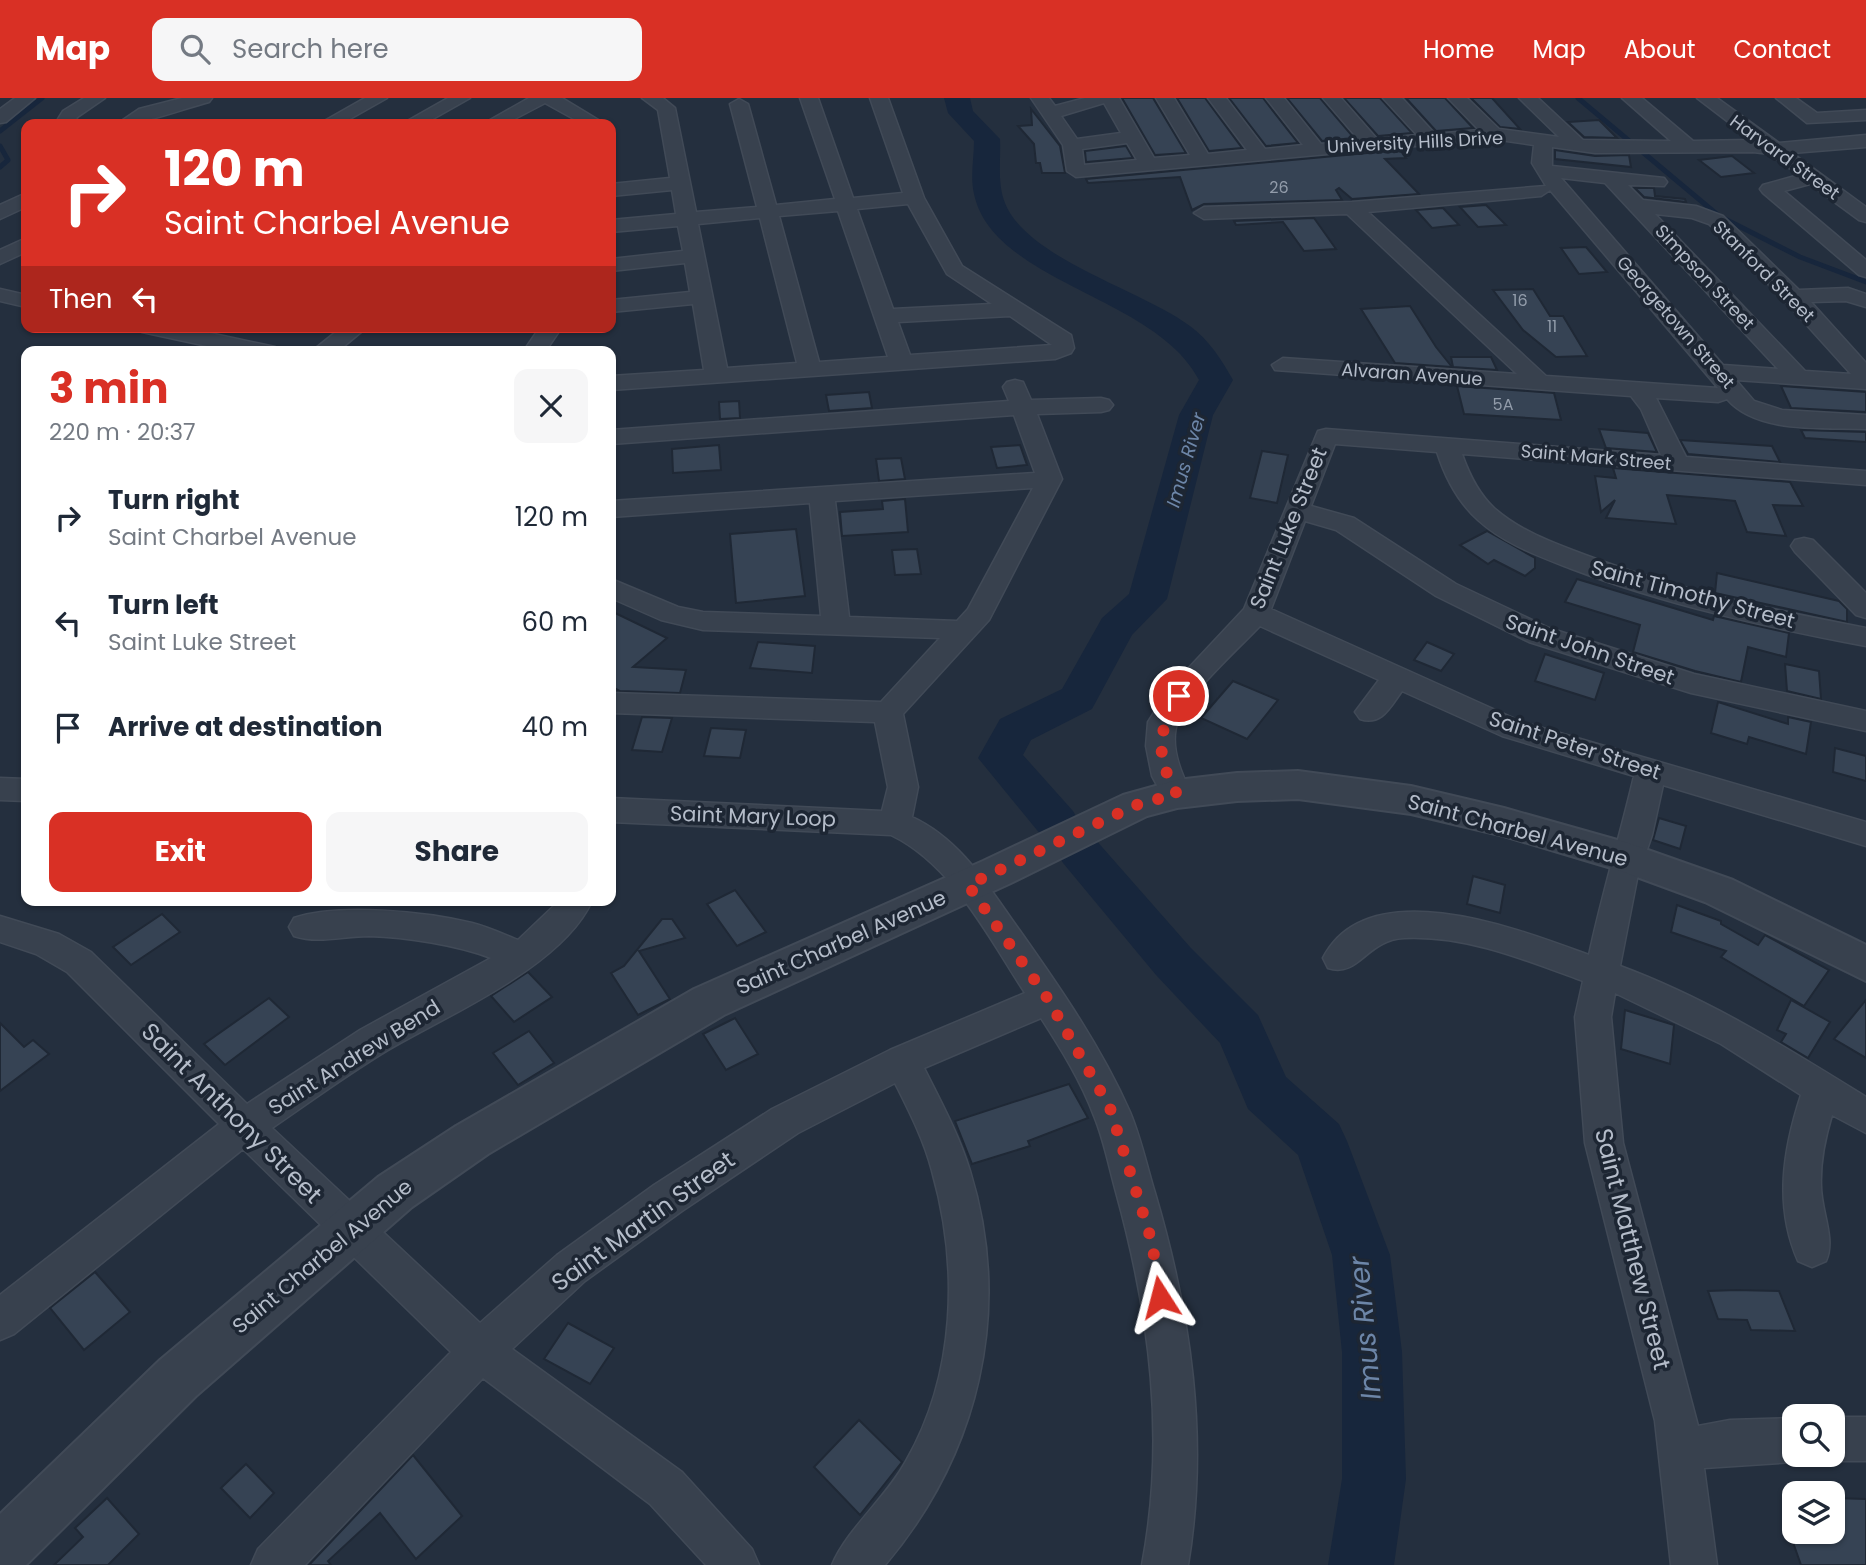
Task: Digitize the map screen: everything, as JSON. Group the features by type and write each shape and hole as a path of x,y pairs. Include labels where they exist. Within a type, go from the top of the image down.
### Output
{"street":[{"path":"0,118 26,98"},
{"path":"67,119 96,98"},
{"path":"338,119 378,98"},
{"path":"421,119 461,98"},
{"path":"502,119 542,98"},
{"path":"549,98 587,119"},
{"path":"651,98 666,108 716,376"},
{"path":"809,98 901,363"},
{"path":"616,383 1055,352 1063,348 1063,340 954,271 914,198 878,98"},
{"path":"1104,98 1045,105 1072,145 1133,137"},
{"path":"1110,98 1149,164"},
{"path":"1164,98 1202,159"},
{"path":"1217,98 1259,153"},
{"path":"1275,98 1315,148"},
{"path":"1332,98 1371,143"},
{"path":"1392,98 1430,139"},
{"path":"1457,98 1493,134"},
{"path":"1528,98 1577,145"},
{"path":"1632,98 1688,146"},
{"name":"Harvard Street","path":"1706,98 1764,146 1866,216"},
{"path":"1785,98 1813,119 1866,115"},
{"path":"134,119 145,113 204,104"},
{"path":"739,104 810,369"},
{"name":"University Hills Drive","path":"1764,146 1866,133"},
{"name":"University Hills Drive","path":"1072,145 1076,171 1493,134 1577,145 1617,147 1764,146 1866,141"},
{"path":"1543,180 1541,163 1544,141"},
{"path":"1204,213 1352,208 1543,180 1611,178 1657,182"},
{"name":"Simpson Street","path":"1611,178 1798,377"},
{"path":"1811,178 1770,189 1866,271"},
{"name":"Georgetown Street","path":"1543,180 1719,384 1746,406 1766,416 1866,422"},
{"path":"616,190 681,183"},
{"path":"616,225 914,198"},
{"path":"0,213 21,202"},
{"name":"Stanford Street","path":"1640,206 1707,215 1794,297 1866,379"},
{"name":"Alvaran Avenue","path":"1352,208 1540,383"},
{"path":"0,258 21,246"},
{"path":"616,264 695,256"},
{"path":"1794,297 1848,294 1866,301"},
{"path":"616,306 703,297"},
{"path":"884,316 1014,309"},
{"path":"181,333 239,346"},
{"path":"234,345 253,333"},
{"path":"330,346 348,333"},
{"name":"Alvaran Avenue","path":"1283,365 1638,389 1798,377 1866,379"},
{"path":"1638,389 1652,408 1678,463"},
{"path":"616,703 888,712 979,614 1050,479 1018,397"},
{"path":"616,437 1018,397 1101,405"},
{"name":"Saint Mark Street","path":"1326,436 1866,478"},
{"name":"Saint Luke Street","path":"1177,794 1167,776 1161,746 1163,722 1179,696 1256,613 1326,436"},
{"name":"Saint Timothy Street","path":"1447,445 1453,465 1466,490 1485,513 1521,539 1619,578 1866,637"},
{"path":"616,509 1050,479"},
{"path":"822,494 836,626"},
{"name":"Saint John Street","path":"1297,510 1345,524 1446,590 1539,635 1691,683 1866,721"},
{"path":"1804,546 1866,609"},
{"path":"616,590 671,614 703,621 966,630"},
{"name":"Saint Peter Street","path":"1256,613 1512,729 1866,834"},
{"path":"1370,712 1397,677"},
{"path":"888,712 903,787 895,823 916,831 983,879 1110,1108 1152,1242 1173,1380 1177,1490 1173,1532 1166,1565"},
{"name":"Saint Matthew Street","path":"1651,769 1628,858 1593,1017 1604,1143 1672,1408 1694,1565"},
{"name":"Saint Charbel Avenue","path":"0,1552 178,1378 349,1229 395,1192 472,1140 709,1002 983,879 1136,805 1177,794 1237,787 1298,785 1354,790 1504,822 1628,858 1719,891 1866,964"},
{"path":"0,789 21,790"},
{"name":"Saint Mary Loop","path":"616,810 895,823"},
{"name":"Saint Andrew Bend","path":"0,1320 246,1125 373,1041 523,956 570,914 574,906"},
{"path":"306,927 370,923 471,936 523,956"},
{"path":"1340,958 1365,934 1403,925 1473,931 1603,972 1648,991 1733,1033 1866,1117"},
{"name":"Saint Anthony Street","path":"0,929 47,944 79,962 349,1229 480,1351 666,1488 736,1565"},
{"name":"Saint Martin Street","path":"274,1565 480,1351 570,1268 668,1198 785,1121 903,1061 1048,999"},
{"path":"855,1565 878,1541 913,1493 931,1459 961,1389 968,1351 967,1260 951,1171 903,1061"},
{"path":"1812,1248 1802,1216 1800,1163 1822,1087"},
{"path":"1845,1439 1866,1439"},
{"path":"1680,1450 1730,1442 1782,1440"}],"building":[{"path":"1122,98 1153,98 1186,153 1155,155"},
{"path":"1177,98 1205,98 1242,148 1209,151"},
{"path":"1229,98 1263,98 1298,143 1266,146"},
{"path":"1287,98 1320,98 1354,138 1322,141"},
{"path":"1344,98 1380,98 1412,133 1378,136"},
{"path":"1406,98 1445,98 1473,128 1436,131"},
{"path":"1471,98 1492,98 1520,129 1500,127"},
{"path":"1031,109 1060,146 1065,173 1042,173 1040,163 1036,163 1034,144 1018,126 1032,125"},
{"path":"1599,120 1617,138 1584,137 1568,122"},
{"path":"1126,146 1133,158 1086,162 1085,151"},
{"path":"1400,150 1406,158 1385,159 1419,194 1352,199 1339,188 1336,190 1342,200 1204,204 1192,210 1180,177 1088,183 1086,179"},
{"path":"1555,150 1595,156 1629,155 1631,167 1555,159"},
{"path":"1732,156 1754,173 1721,177 1699,160"},
{"path":"1635,188 1654,188 1655,196 1685,199 1686,202 1644,197"},
{"path":"1486,205 1506,225 1478,227 1460,207"},
{"path":"1443,208 1459,225 1432,228 1416,210"},
{"path":"1314,218 1336,249 1304,251 1283,222 1236,225 1234,221"},
{"path":"1586,247 1607,272 1579,274 1561,248"},
{"path":"1533,289 1550,316 1563,316 1587,356 1556,357 1523,330 1493,290"},
{"path":"1410,306 1452,367 1395,363 1361,309"},
{"path":"1451,357 1491,357 1497,370 1453,367"},
{"path":"1457,386 1554,393 1561,420 1464,414"},
{"path":"1781,386 1866,392 1866,412 1791,408"},
{"path":"869,392 872,408 829,411 826,395"},
{"path":"739,401 740,418 720,419 719,402"},
{"path":"1599,429 1648,433 1657,452 1606,448"},
{"path":"1801,430 1866,432 1866,442 1805,438"},
{"path":"1680,440 1772,446 1780,462 1688,454"},
{"path":"719,445 721,470 673,473 672,449"},
{"path":"1020,445 1027,465 997,468 991,447"},
{"path":"1262,451 1288,455 1277,503 1250,498"},
{"path":"901,458 905,479 879,481 876,459"},
{"path":"1613,468 1790,482 1803,506 1773,505 1786,536 1747,532 1735,501 1716,499 1667,495 1676,524 1606,518 1615,500 1601,512 1595,476 1616,478"},
{"path":"905,499 908,532 842,536 840,512 883,509 882,501"},
{"path":"796,529 805,596 736,603 730,534"},
{"path":"1487,531 1535,558 1535,568 1525,576 1494,560 1488,564 1460,545"},
{"path":"917,549 921,574 895,575 892,550"},
{"path":"1717,573 1839,601 1847,609 1847,622 1715,593"},
{"path":"1577,579 1713,620 1714,616 1789,633 1786,657 1748,647 1741,682 1633,652 1640,625 1565,602"},
{"path":"616,613 667,638 633,667 686,670 680,693 616,689"},
{"path":"758,642 815,646 812,673 750,668"},
{"path":"1427,642 1454,654 1441,671 1414,660"},
{"path":"1545,654 1604,673 1595,700 1535,681"},
{"path":"1785,664 1819,671 1821,699 1787,691"},
{"path":"1233,681 1278,700 1247,739 1201,718"},
{"path":"1718,702 1788,724 1788,717 1811,722 1806,754 1749,737 1747,744 1711,733"},
{"path":"642,717 672,718 662,752 632,750"},
{"path":"711,728 746,730 740,758 704,756"},
{"path":"1835,748 1866,756 1866,781 1833,772"},
{"path":"1659,818 1686,826 1680,849 1653,840"},
{"path":"1473,876 1505,885 1500,913 1467,904"},
{"path":"735,890 766,932 737,946 707,904"},
{"path":"1677,905 1721,921 1721,924 1758,945 1765,935 1829,970 1804,1006 1721,957 1726,951 1671,932"},
{"path":"162,914 180,932 131,965 113,947"},
{"path":"662,919 672,919 685,938 639,951 670,999 638,1015 611,973 624,966"},
{"path":"528,972 552,997 514,1022 491,996"},
{"path":"269,998 289,1017 225,1065 204,1044"},
{"path":"1791,1000 1830,1022 1808,1058 1781,1042 1786,1034 1777,1030"},
{"path":"1866,1000 1866,1058 1834,1039"},
{"path":"1625,1010 1674,1025 1670,1064 1621,1049"},
{"path":"735,1018 758,1054 726,1070 703,1034"},
{"path":"0,1023 24,1047 33,1040 49,1054 0,1091"},
{"path":"529,1031 554,1063 518,1085 493,1053"},
{"path":"1069,1084 1088,1118 1028,1141 1030,1146 972,1164 955,1121"},
{"path":"95,1272 130,1312 84,1350 50,1308"},
{"path":"1708,1291 1779,1291 1795,1331 1751,1330 1747,1320 1718,1319"},
{"path":"568,1323 614,1348 590,1384 544,1359"},
{"path":"859,1420 902,1462 860,1515 814,1467"},
{"path":"413,1455 462,1516 416,1559 380,1513 328,1561 331,1565 309,1565"},
{"path":"246,1464 274,1493 250,1518 221,1488"},
{"path":"107,1498 139,1534 108,1565 54,1565 83,1537 75,1528"},
{"path":"1845,1498 1866,1499 1866,1565 1801,1565 1794,1544 1845,1544"}],"waterway":[{"path":"0,131 42,98"},
{"name":"Imus River","path":"957,98 961,113 987,139 988,195 995,212 1015,237 1044,258 1148,313 1178,332 1202,354 1216,380 1196,415 1147,599 1116,627 1077,699 1015,730 1000,758 1057,823"},
{"path":"1578,98 1719,216 1800,257 1866,282"},
{"path":"0,146 8,160 0,167"},
{"name":"Imus River","path":"1079,851 1173,961 1240,1030 1267,1093 1320,1141 1361,1255 1372,1352 1374,1479 1361,1565"}],"route":[{"path":"1160,1297 1152,1242 1110,1108 1048,999 968,885 1136,805 1177,794 1167,776 1161,746 1163,722 1179,696"}]}
